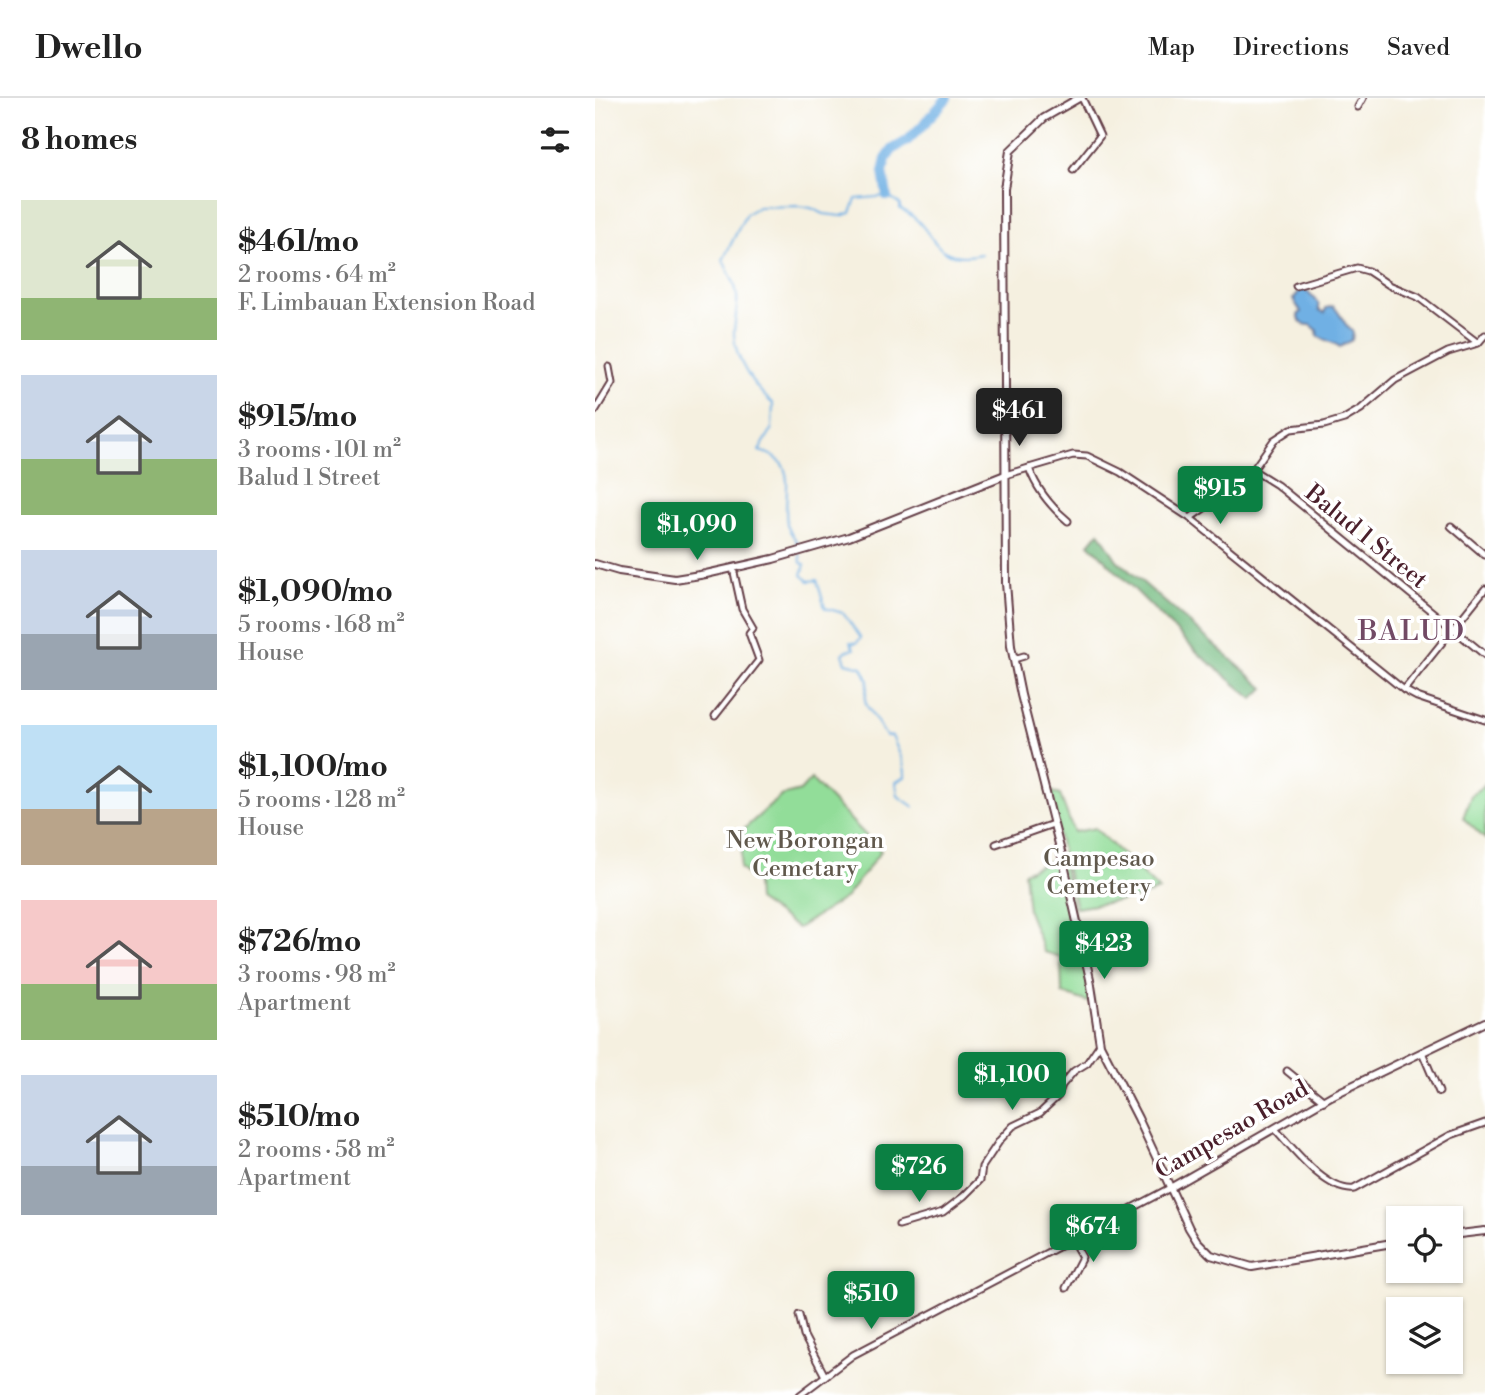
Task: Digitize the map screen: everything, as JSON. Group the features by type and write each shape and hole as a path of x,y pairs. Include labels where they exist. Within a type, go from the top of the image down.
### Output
{"street":[{"path":"1073,170 1100,136 1080,98 1044,118 1010,151 1004,189 1006,583 1014,659 1090,979 1100,1044 1197,1241 1211,1255 1252,1267 1386,1244"},
{"path":"1357,107 1363,98"},
{"path":"1296,286 1357,268 1368,271 1389,285 1418,297 1478,343"},
{"path":"1190,518 1236,486 1253,470 1274,440 1291,429 1324,425 1344,419 1361,409 1395,380 1448,352 1478,343 1485,335"},
{"path":"595,411 612,383 609,368"},
{"path":"595,564 619,571 675,579 733,568 875,527 1005,475 1073,455 1087,456 1120,472 1190,518 1404,690 1485,720"},
{"path":"1029,468 1036,486 1052,507 1068,521"},
{"name":"Balud 1 Street","path":"1253,470 1277,485 1485,655"},
{"path":"1451,526 1485,555"},
{"path":"715,716 759,660 749,633 753,628 742,609 733,568"},
{"path":"1404,690 1485,589"},
{"path":"1014,659 1024,656"},
{"path":"996,844 1053,824"},
{"name":"Campesao Road","path":"800,1395 853,1355 1073,1241 1324,1101 1485,1022"},
{"path":"899,1225 943,1212 964,1196 980,1180 982,1167 1000,1140 1013,1126 1040,1113 1058,1097 1062,1085 1074,1071 1087,1063 1100,1044"},
{"path":"1422,1052 1439,1092"},
{"path":"1287,1071 1324,1101"},
{"path":"1275,1129 1320,1176 1344,1190 1354,1189 1451,1135 1485,1124"},
{"path":"1463,1234 1485,1231"},
{"path":"1066,1288 1082,1257 1073,1241"},
{"path":"799,1315 804,1336 825,1376"}],"green space":[{"path":"1099,532 1117,560 1264,688 1253,699 1199,654 1089,544"},
{"name":"New Borongan Cemetary","path":"811,779 881,851 846,897 798,928 757,900 756,883 740,868 744,829 781,796 800,791"},
{"path":"1485,784 1485,839 1463,818 1471,796"},
{"name":"Campesao Cemetery","path":"1047,789 1060,795 1074,832 1095,828 1159,890 1136,898 1076,908"},
{"path":"1061,856 1094,1004 1062,993 1061,957 1044,952 1028,911 1024,872"}],"water":[{"path":"1303,287 1319,304 1319,310 1325,313 1326,308 1333,306 1336,309 1353,332 1352,340 1340,347 1318,336 1317,330 1311,325 1300,321 1298,315 1301,312 1293,299"}],"waterway":[{"path":"887,196 883,172 886,159 893,149 907,141 947,98"},
{"path":"799,548 787,524 785,470 772,456 759,451 772,429 773,404 747,373 735,344 737,295 723,260 746,214 758,207 799,206 841,216 851,213 856,199 887,196 921,224 941,249 964,256 981,254"},
{"path":"800,554 801,563 805,564 802,575 809,581 817,580 825,608 843,613 861,638 856,643 850,642 854,649 843,654 846,663 862,667 868,680 865,700 867,706 886,736 892,736 903,762 905,777 896,782 898,796 914,807"}],"district":[{"name":"BALUD","path":"1412,631"}]}
